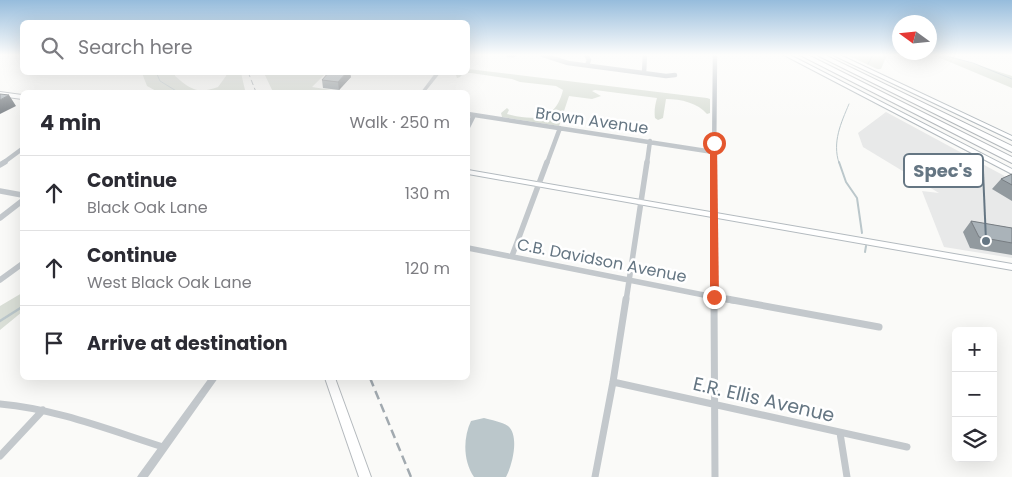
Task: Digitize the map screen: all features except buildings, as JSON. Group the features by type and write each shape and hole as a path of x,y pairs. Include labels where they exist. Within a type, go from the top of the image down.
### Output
{"highway":[{"path":"847,77 1012,160"},
{"path":"865,77 1012,149"}],"main road":[{"path":"829,77 1012,172"},
{"path":"883,77 1012,138"},
{"path":"0,94 20,97"},
{"path":"470,172 1012,267"},
{"path":"331,380 365,477"}],"street":[{"path":"425,90 435,77"},
{"path":"715,77 713,214 715,477"},
{"name":"Brown Avenue","path":"470,114 714,152"},
{"path":"470,123 474,115"},
{"path":"512,256 560,128"},
{"path":"595,477 613,382 650,141"},
{"path":"1,162 20,150"},
{"path":"0,191 20,195"},
{"path":"0,218 20,203"},
{"name":"C.B. Davidson Avenue","path":"470,248 714,297 879,327"},
{"path":"0,280 20,265"},
{"path":"142,477 213,380"},
{"name":"E.R. Ellis Avenue","path":"613,382 907,447"},
{"path":"0,404 43,410 164,447"},
{"path":"0,456 43,410"},
{"path":"840,433 847,477"}],"shaded area":[{"path":"144,77 177,77 186,85 200,90 154,90 147,86"},
{"path":"225,77 242,77 245,90 205,90 218,87"},
{"path":"266,77 322,77 312,87 331,90 272,90"},
{"path":"500,77 536,77 707,98 710,99 710,113 707,114 689,102 666,99 663,118 658,120 655,118 657,98 595,90 592,91 601,96 592,99 569,96 559,126 502,117 501,113 507,108 509,110 507,114 520,117 544,116 556,107 563,90 556,86 520,82"},
{"path":"986,77 1012,77 1012,88"},
{"path":"886,112 1012,180 1012,258 944,247 922,191 939,193 863,147 858,133"},
{"path":"20,294 20,314 0,330 0,306"},
{"path":"484,418 500,422 508,426 512,431 514,451 511,466 506,477 474,477 470,471 465,449 468,428 471,421"}],"waterway":[{"path":"158,77 160,81 175,90"},
{"path":"1008,77 1012,79"},
{"path":"839,163 836,148 837,140 840,125 849,104"},
{"path":"839,162 846,182 857,198 862,233"},
{"path":"865,252 866,246"},
{"path":"0,321 20,308"}],"railway":[{"path":"250,77 255,90"},
{"path":"371,380 411,477"}],"place":[{"name":"Spec's","path":"986,241"}],"route":[{"path":"714,143 714,297"}]}
